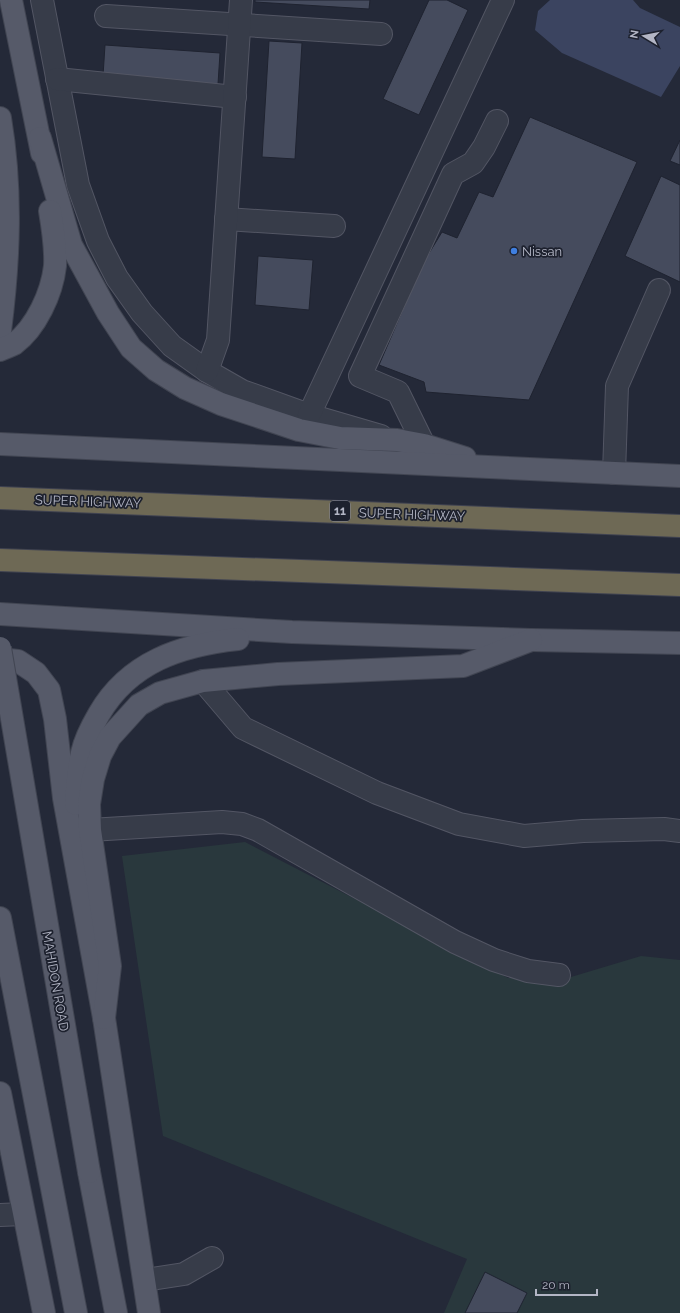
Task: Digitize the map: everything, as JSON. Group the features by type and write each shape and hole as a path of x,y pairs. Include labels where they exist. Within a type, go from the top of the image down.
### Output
{"highway":[{"name":"SUPER HIGHWAY","path":"0,498 680,526"},
{"path":"0,560 680,585"}],"main road":[{"path":"0,350 14,344 36,320 52,284 55,265 54,240 40,138 11,0"},
{"path":"0,118 8,190 9,238 6,284 0,332"},
{"path":"40,138 71,245 108,313 131,348 156,370 185,388 221,404 299,430 340,438 397,440 424,445 492,467"},
{"path":"0,444 680,476"},
{"path":"0,614 292,632 531,640 680,643"},
{"path":"82,899 75,809 77,780 82,752 91,727 107,700 121,683 164,656 213,642 292,632"},
{"path":"104,1018 110,966 90,830 89,804 93,779 100,756 110,737 139,704 160,694 203,682 278,674 463,666 531,640"},
{"name":"MAHIDON ROAD","path":"0,648 89,1172 116,1313"},
{"path":"0,659 18,661 36,673 48,690 55,719 64,798 104,1018 149,1313"},
{"path":"0,918 76,1313"},
{"path":"1,1100 44,1313"}],"street":[{"path":"42,0 78,185 98,241 117,278 142,314 172,346 207,371 242,391 309,415 397,440"},
{"path":"207,371 218,340 241,0"},
{"path":"309,415 503,0"},
{"path":"106,16 381,34"},
{"path":"57,79 235,97"},
{"path":"424,445 398,392 360,376 453,174 472,163 484,147 497,121"},
{"path":"226,219 334,226"},
{"path":"614,472 617,386 659,290"},
{"path":"203,682 243,728 378,793 459,824 524,836 583,831 664,829 680,831"},
{"path":"90,830 222,822 242,824 258,830 462,945 494,960 528,970 559,975"},
{"path":"0,1215 23,1214"},
{"path":"145,1280 184,1274 212,1258"}],"shaded area":[{"path":"245,842 508,978 571,977 641,956 680,960 680,1313 444,1313 467,1259 163,1136 122,856"}],"water":[{"path":"550,0 633,0 640,8 680,27 680,66 661,97 562,53 535,30 538,11"}],"building":[{"path":"255,0 370,0 369,9 255,2"},
{"path":"429,0 447,0 468,10 419,115 383,99"},
{"path":"269,41 302,43 295,159 262,157"},
{"path":"105,45 220,53 218,84 103,76"},
{"name":"Nissan","path":"530,117 637,162 529,400 426,392 424,382 379,365 423,263 442,232 457,238 479,192 493,197"},
{"path":"680,140 680,165 670,161"},
{"path":"661,176 680,185 680,282 625,256"},
{"path":"258,256 313,260 309,310 255,305"},
{"path":"485,1272 527,1293 517,1313 465,1313"}],"place":[{"name":"Nissan","path":"514,251"}]}
